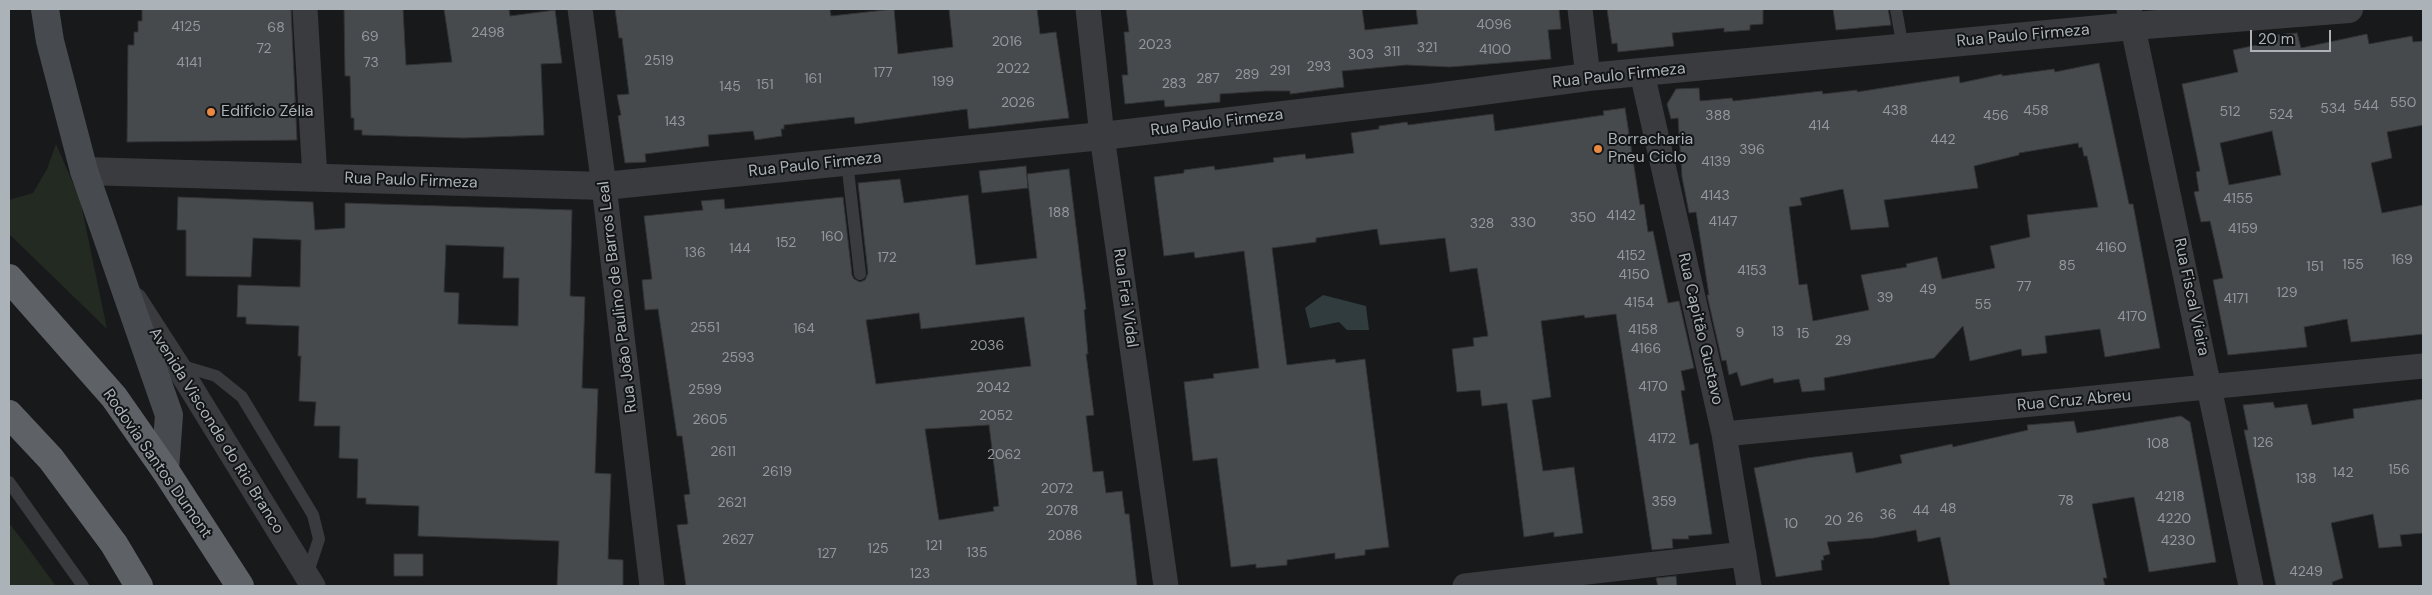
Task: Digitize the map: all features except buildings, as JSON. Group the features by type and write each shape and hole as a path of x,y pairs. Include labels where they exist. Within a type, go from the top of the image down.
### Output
{"highway":[{"name":"Rodovia Santos Dumont","path":"9,278 114,397 165,470 240,586"},
{"path":"9,414 50,459 114,544 139,586"}],"main road":[{"name":"Avenida Visconde do Rio Branco","path":"44,9 50,41 84,171 169,415 165,470"}],"street":[{"path":"305,9 315,178"},
{"name":"Rua João Paulino de Barros Leal","path":"580,9 604,186 652,586"},
{"name":"Rua Frei Vidal","path":"1088,9 1102,136 1166,586"},
{"path":"1580,9 1588,77"},
{"name":"Rua Paulo Firmeza","path":"84,171 604,186 1102,136 1429,98 1588,77 1903,48 2131,17 2349,9"},
{"name":"Rua Fiscal Vieira","path":"2131,17 2251,586"},
{"name":"Rua Capitão Gustavo","path":"1642,73 1724,434 1749,586"},
{"name":"Avenida Visconde do Rio Branco","path":"119,276 177,365 310,582"},
{"name":"Rua Cruz Abreu","path":"1724,434 2423,366"},
{"path":"1465,586 1744,554"}],"lane":[{"path":"1896,9 1903,48"},
{"path":"847,162 860,274"},
{"path":"177,365 216,376 242,397 313,515 319,539 310,582"},
{"path":"9,482 83,586"}],"shaded area":[{"path":"56,144 80,199 107,329 9,234 9,200 33,193 47,169"},
{"path":"1323,295 1366,306 1369,330 1347,330 1339,322 1310,328 1305,308"},
{"path":"9,523 26,545 56,586 9,586"}],"place":[{"name":"Edifício Zélia","path":"211,112"},
{"name":"Borracharia Pneu Ciclo","path":"1598,149"}]}
